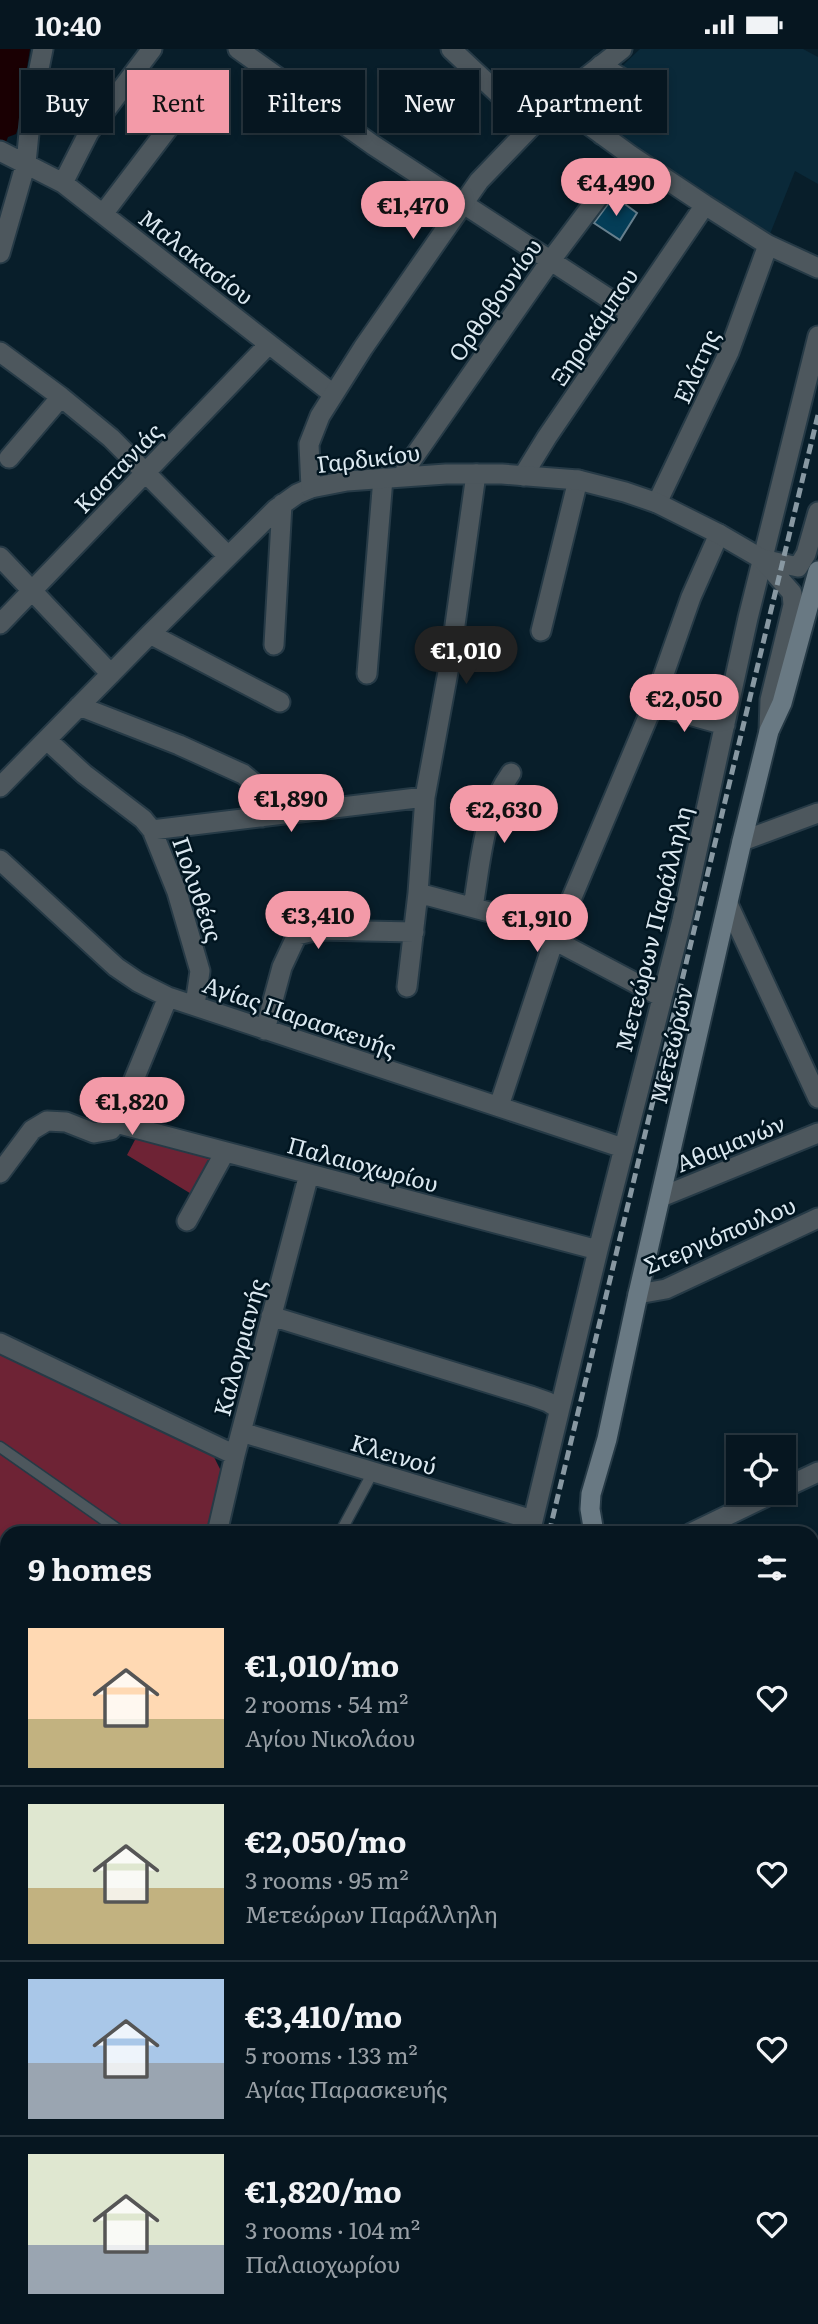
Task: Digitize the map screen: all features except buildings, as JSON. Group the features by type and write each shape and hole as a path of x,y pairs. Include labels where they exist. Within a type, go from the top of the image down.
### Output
{"main road":[{"name":"Μετεώρων","path":"593,1526 591,1494 607,1439 638,1294 769,731 782,703 817,585"}],"street":[{"path":"0,253 26,163 32,103 43,49"},
{"path":"63,183 89,132 152,49"},
{"path":"238,49 373,145 631,313"},
{"path":"451,49 493,89"},
{"path":"595,70 622,49"},
{"path":"601,65 634,86 637,92 602,135"},
{"path":"103,214 164,133"},
{"path":"311,488 311,438 332,394 463,203 489,169 523,133"},
{"path":"599,133 768,245 818,268"},
{"name":"Μαλακασίου","path":"0,151 63,183 332,394"},
{"name":"Ορθοβουνίου","path":"403,475 551,260 630,155"},
{"name":"Ξηροκάμπου","path":"523,476 705,205"},
{"name":"Ελάτης","path":"657,503 729,352 768,245"},
{"name":"Μετεώρων Παράλληλη","path":"532,1526 598,1250 682,920 762,559 818,337"},
{"name":"Καστανιάς","path":"0,624 269,344"},
{"path":"0,352 111,438 228,556"},
{"path":"9,459 61,397"},
{"path":"407,987 425,797 450,660 476,474"},
{"name":"Γαρδικίου","path":"0,787 150,633 282,504 311,488 403,475 476,474 578,480 657,503 762,559"},
{"path":"367,674 383,478"},
{"path":"541,631 578,480"},
{"path":"274,645 282,504"},
{"path":"762,559 798,567 806,554 818,512"},
{"path":"499,1106 554,940 653,705 691,597 719,534"},
{"path":"0,557 111,674"},
{"path":"762,559 792,593 793,605 770,700 769,731"},
{"path":"150,633 280,702"},
{"path":"653,705 725,725"},
{"path":"79,706 179,745 247,776 259,791 262,817"},
{"name":"Πολυθέας","path":"47,740 152,830 177,892 200,971 195,1005"},
{"path":"472,907 490,809 499,789 511,773"},
{"name":"Πολυθέας","path":"152,830 425,797"},
{"path":"743,841 818,813"},
{"name":"Αγίας Παρασκευής","path":"0,860 116,968 169,997 623,1149"},
{"path":"418,893 493,913 554,940 662,997"},
{"path":"728,904 818,1098"},
{"path":"265,1030 282,967 297,935 318,930 414,932"},
{"path":"3,1164 32,1130 47,1121 66,1122 94,1133 111,1130 117,1123 169,997"},
{"name":"Παλαιοχωρίου","path":"117,1123 598,1250"},
{"name":"Αθαμανών","path":"661,1197 818,1133"},
{"path":"187,1221 225,1152"},
{"name":"Καλογριανής","path":"219,1526 309,1174"},
{"name":"Στεργιόπουλου","path":"638,1294 666,1289 818,1219"},
{"path":"271,1316 540,1399 559,1409"},
{"path":"0,1343 235,1455"},
{"name":"Κλεινού","path":"241,1432 373,1472 529,1526"},
{"path":"796,1482 818,1472"},
{"path":"706,1526 750,1505"}],"lane":[{"path":"0,1447 113,1526"},
{"path":"344,1526 373,1472"}],"shaded area":[{"path":"0,49 30,49 27,70 21,70 21,119 16,134 8,137 0,158"},
{"path":"640,49 803,49 818,57 818,184 795,171 770,234 615,133 667,133 667,70 618,70"},
{"path":"137,1136 212,1160 193,1195 127,1155"},
{"path":"0,1353 212,1453 222,1473 210,1526 0,1526"}],"railway":[{"path":"551,1526 818,415"}]}
